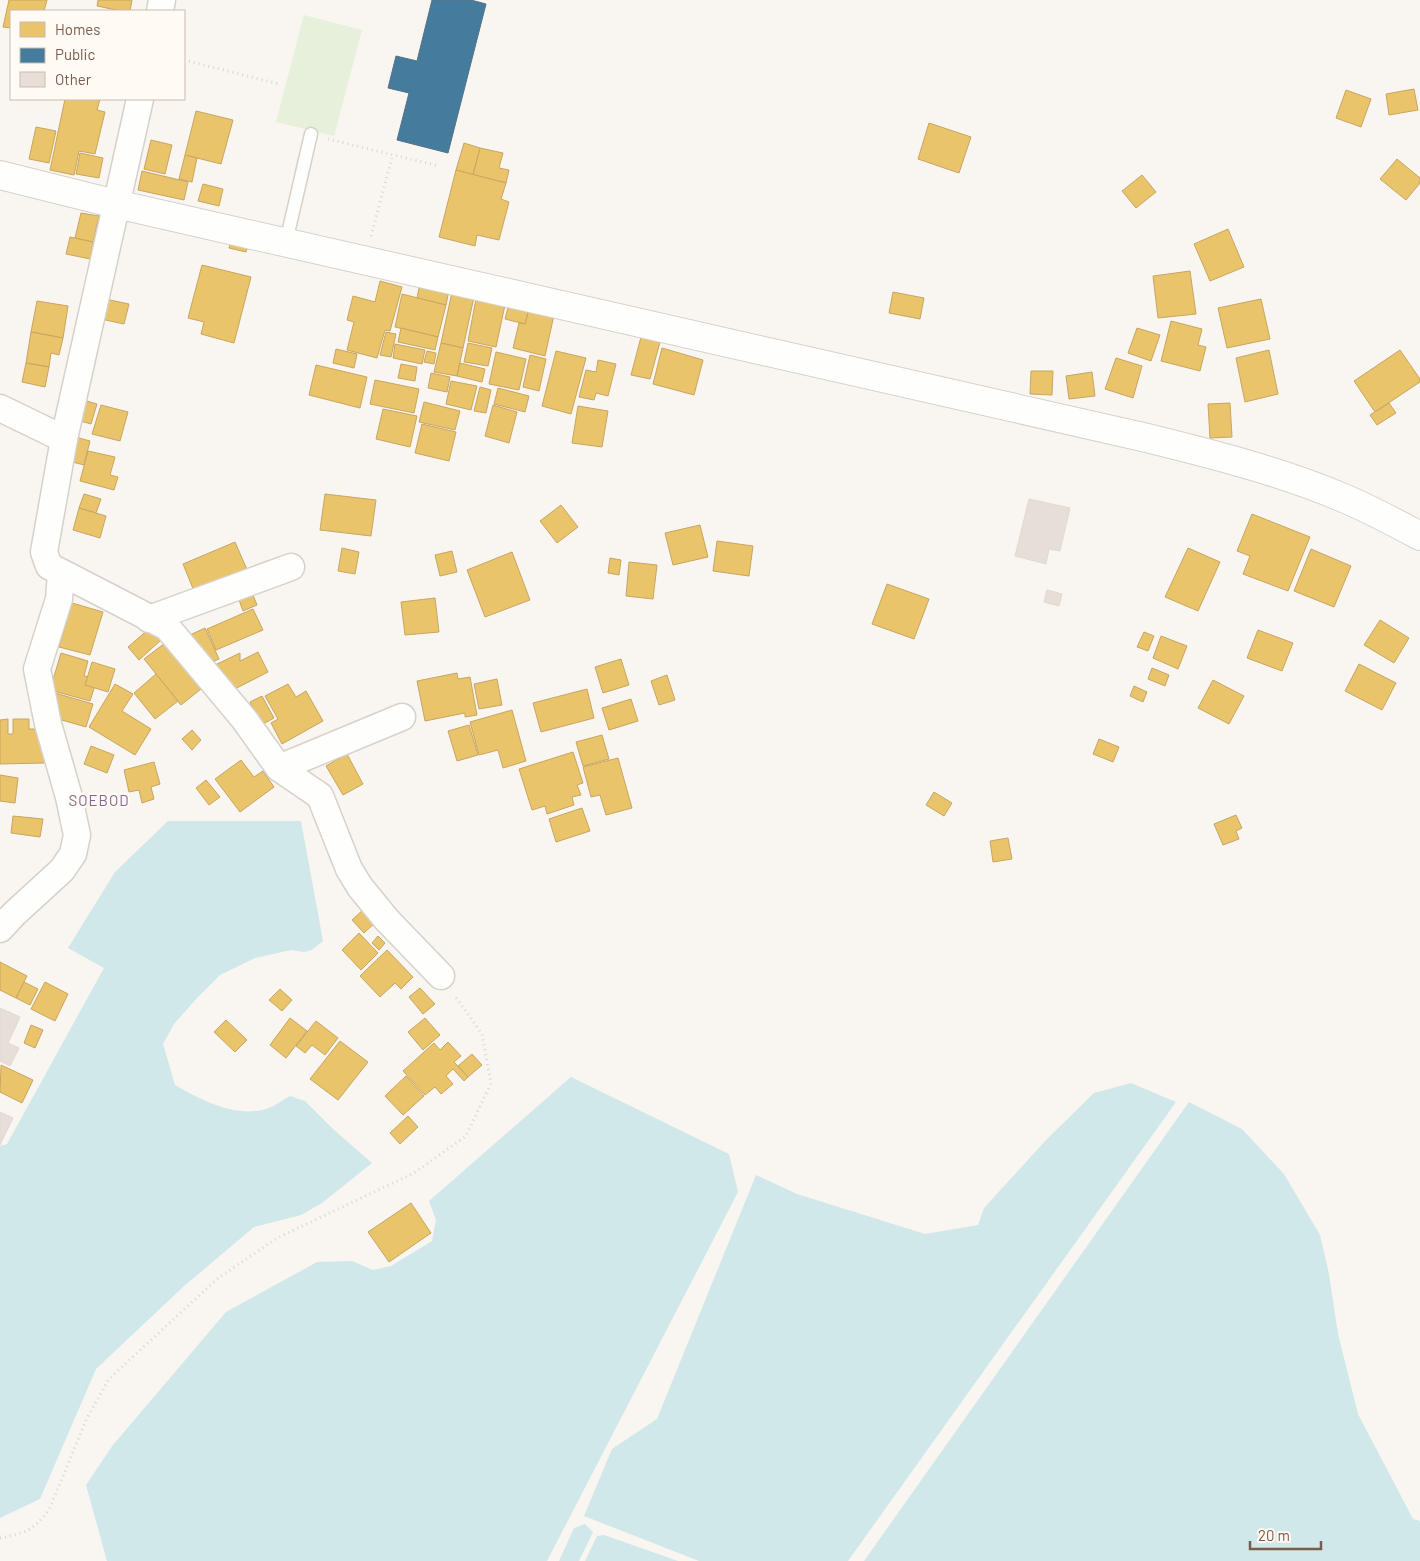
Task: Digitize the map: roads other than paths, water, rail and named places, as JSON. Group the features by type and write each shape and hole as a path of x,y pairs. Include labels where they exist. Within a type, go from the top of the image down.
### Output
{"street":[{"path":"140,100 64,439 44,552 49,566 62,574 167,627 244,718 279,768 320,796 349,870 360,888 441,976"},
{"path":"0,175 116,204 1165,442 1235,462 1340,497 1420,536"},
{"path":"0,408 64,439"},
{"path":"149,619 291,567"},
{"path":"0,929 62,870 73,854 77,835 74,816 48,724 37,669 59,599 62,574"},
{"path":"279,768 402,716"}],"lane":[{"path":"286,242 311,134"}],"water":[{"path":"168,821 301,821 323,941 312,950 304,952 291,950 255,958 220,975 174,1024 163,1044 175,1085 207,1102 242,1111 266,1109 290,1096 305,1101 333,1129 372,1163 322,1203 301,1215 254,1227 183,1287 96,1369 40,1499 0,1518 0,1146 7,1144 104,968 68,948 115,872"},
{"path":"571,1077 729,1154 738,1192 547,1561 107,1561 86,1485 113,1445 226,1312 317,1262 352,1261 373,1270 391,1266 432,1241 436,1220 429,1201"},
{"path":"1131,1083 1176,1102 848,1561 699,1561 584,1516 612,1449 657,1419 756,1175 797,1194 925,1234 978,1225 984,1208 1047,1139 1094,1093"},
{"path":"1189,1102 1242,1129 1284,1174 1320,1235 1329,1274 1338,1334 1358,1414 1413,1519 1420,1521 1420,1561 864,1561"},
{"path":"585,1524 593,1532 579,1561 559,1561 574,1528"},
{"path":"604,1535 678,1561 585,1561 597,1536"}],"district":[{"name":"SOEBOD","path":"99,801"}]}
